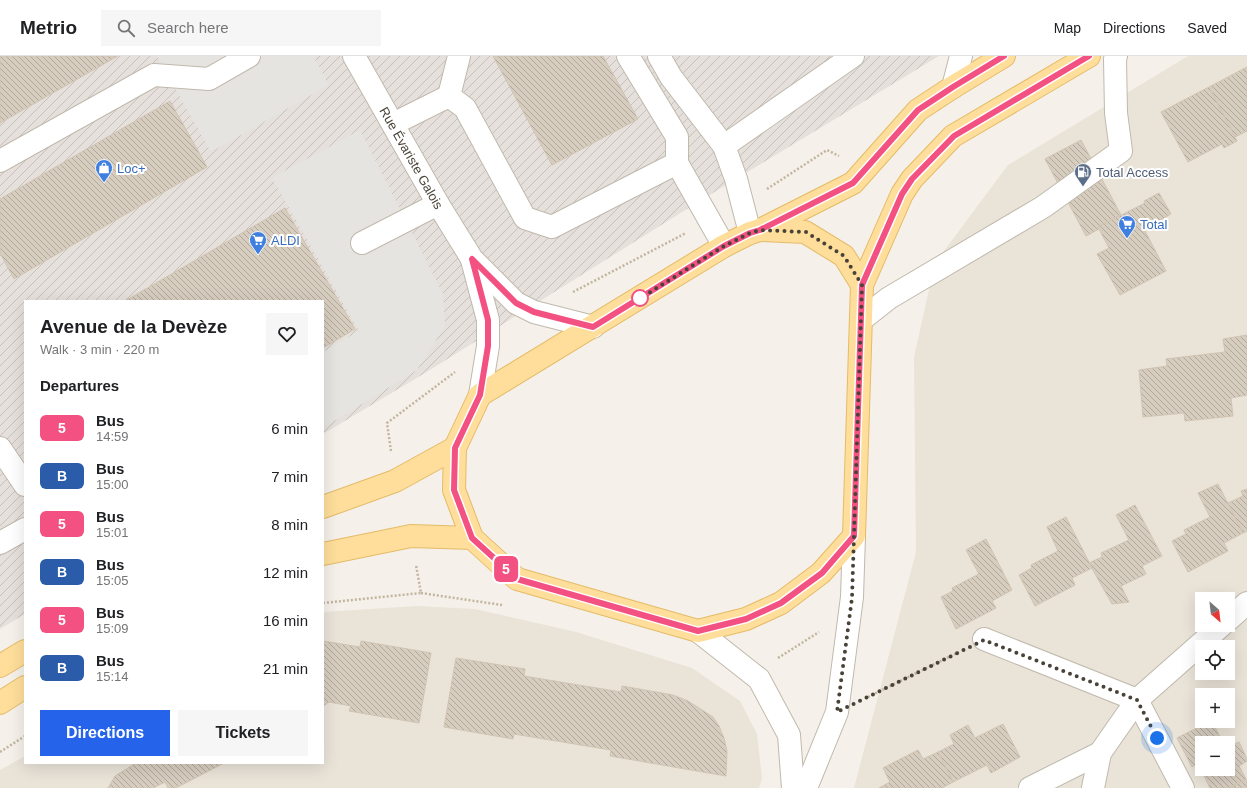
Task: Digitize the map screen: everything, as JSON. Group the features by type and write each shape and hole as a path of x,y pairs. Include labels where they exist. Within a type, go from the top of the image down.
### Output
{"main road":[{"path":"1004,56 918,110 853,183 724,246 480,395 455,448 454,490 472,538 517,579 698,631 746,619 781,603 822,573 854,536 862,285 902,194 912,179 954,136 1089,56"},
{"path":"755,232 806,232 844,256 862,285"},
{"path":"324,507 395,482 455,448"},
{"path":"324,554 411,536 472,538"},
{"path":"0,666 24,652"},
{"path":"0,703 24,688"}],"street":[{"path":"0,161 154,75 209,79 249,56"},
{"name":"Rue Évariste Galois","path":"354,56 438,204 472,259 516,303 534,312 593,327"},
{"path":"393,124 449,96 459,56"},
{"path":"628,56 677,137 677,163 724,246"},
{"path":"659,56 671,77 724,146 755,232"},
{"path":"724,146 853,56"},
{"path":"953,87 960,56"},
{"path":"861,320 889,298 1043,206 1121,151 1116,113 1116,56"},
{"path":"449,96 466,108 525,218 552,227 677,163"},
{"path":"362,243 438,204"},
{"name":"Rue Évariste Galois","path":"472,259 488,320 488,346 480,395"},
{"path":"0,448 24,484"},
{"path":"0,543 24,530"},
{"path":"806,788 837,712 852,598 854,536"},
{"path":"1235,614 1247,603"},
{"path":"698,631 759,679 789,735 793,788"},
{"path":"1092,788 1100,753 1137,700 1214,632"},
{"path":"984,640 1137,700 1184,788"},
{"path":"1030,788 1100,753"}],"path":[{"path":"411,536 421,593"},
{"path":"324,603 421,593 504,605"},
{"path":"753,674 836,619 849,620"},
{"path":"837,712 984,640"},
{"path":"0,752 24,737"}],"shaded area":[{"path":"0,56 939,56 698,202 430,370 324,433 324,300 24,300 24,615 0,629"},
{"path":"157,56 313,56 329,85 211,152"},
{"path":"1188,56 1247,56 1247,788 854,788 916,552 914,357 935,263 1008,165"},
{"path":"360,130 443,294 445,326 417,370 324,427 324,351 359,331 272,178"},
{"path":"416,606 475,609 576,632 692,668 740,701 757,734 762,778 759,788 0,788 0,770 24,757 24,764 324,764 324,612"}],"building":[{"path":"0,56 118,56 0,123"},
{"path":"493,56 603,56 638,119 552,165"},
{"path":"1247,67 1247,131 1235,137 1209,87"},
{"path":"1209,87 1237,141 1224,148 1222,144 1188,162 1161,112"},
{"name":"Loc+","path":"170,101 207,167 14,279 0,253 0,199"},
{"name":"Total Access","path":"1081,140 1121,215 1098,227 1099,229 1086,236 1045,159"},
{"name":"Total","path":"1159,193 1171,214 1144,229 1166,271 1120,295 1097,254 1109,248 1098,227 1145,203 1144,201"},
{"name":"ALDI","path":"285,208 355,329 324,347 324,300 127,300"},
{"path":"1247,335 1247,395 1231,398 1233,416 1185,421 1184,413 1143,417 1139,370 1167,366 1166,359 1225,352 1223,339"},
{"path":"1218,484 1243,533 1224,543 1228,551 1188,572 1172,541 1186,534 1184,530 1210,517 1198,493"},
{"path":"1247,489 1247,531 1243,533 1228,503 1243,496 1241,491"},
{"path":"1135,505 1162,556 1142,566 1146,574 1121,586 1129,602 1112,604 1089,563 1102,557 1101,553 1129,540 1116,515"},
{"path":"1066,517 1092,568 1072,578 1075,585 1035,606 1019,575 1032,568 1031,565 1058,551 1047,527"},
{"path":"986,539 1012,590 992,601 996,608 956,629 941,597 953,591 952,588 979,574 966,550"},
{"path":"324,641 360,647 361,641 431,653 419,723 349,711 351,706 329,702 324,705"},
{"path":"456,658 525,669 524,676 621,692 622,686 673,695 688,701 713,717 719,726 727,751 726,776 610,756 611,750 514,734 513,739 444,727"},
{"path":"1003,724 1020,757 991,773 987,765 953,782 938,752 954,744 950,735 968,725 975,738"},
{"path":"1197,728 1216,728 1220,736 1195,736 1195,765 1192,767 1177,738"},
{"path":"1239,742 1247,759 1247,761 1239,766 1246,779 1229,788 1210,788 1204,776 1235,776 1235,744"},
{"path":"918,750 923,759 938,752 953,782 942,788 879,788 890,782 883,768"},
{"path":"134,764 222,764 176,788 168,788 165,782 153,788 108,788 115,776"},
{"path":"1246,779 1247,788 1229,788"}],"bus line":[{"name":"5","path":"1004,56 918,110 853,183 760,230 750,233 724,246 593,327 534,312 516,303 472,259 488,320 488,346 480,395 455,448 454,490 472,538 517,579 698,631 746,619 781,603 822,573 854,536 862,285 902,194 912,179 954,136 1089,56"}],"place":[{"name":"Loc+","path":"104,183"},
{"name":"Total Access","path":"1083,187"},
{"name":"Total","path":"1127,239"},
{"name":"ALDI","path":"258,255"}],"route":[{"path":"640,298 639,299 724,246 750,233 760,230 806,232 844,256 862,285 852,598 837,712 984,640 1137,700 1157,738"}]}
